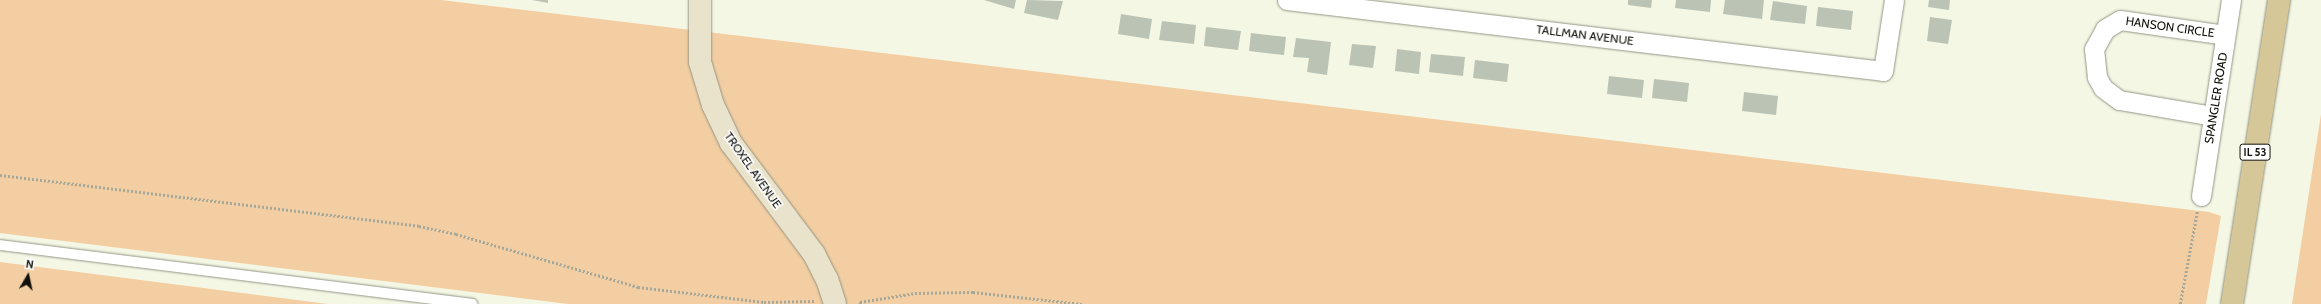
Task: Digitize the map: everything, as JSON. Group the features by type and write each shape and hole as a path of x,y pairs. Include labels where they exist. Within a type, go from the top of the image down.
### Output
{"main road":[{"name":"IL 53","path":"2232,304 2279,0"}],"street":[{"name":"TROXEL AVENUE","path":"700,0 700,62 713,105 731,143 814,254 827,279 835,304"},
{"name":"TALLMAN AVENUE","path":"1287,0 1883,71 1894,0"},
{"name":"SPANGLER ROAD","path":"2201,196 2231,0"},
{"name":"HANSON CIRCLE","path":"2213,116 2119,100 2103,88 2097,78 2094,49 2105,29 2120,20 2225,35"}],"lane":[{"path":"0,245 472,304"}],"path":[{"path":"0,175 419,226 456,234 638,287 741,300 816,301 817,304"},
{"path":"2180,304 2201,196"},
{"path":"860,304 860,302 915,293 973,292 1082,304"}],"shaded area":[{"path":"0,0 441,0 2209,212 2221,216 2206,304 568,304 0,233"},
{"path":"2321,114 2321,304 2292,304 2306,212"},
{"path":"0,262 328,304 0,304"}],"building":[{"path":"532,0 548,0 548,3"},
{"path":"984,0 1016,0 1014,9"},
{"path":"1027,0 1063,1 1058,20 1024,13"},
{"path":"1628,0 1652,0 1651,8 1628,5"},
{"path":"1676,0 1711,0 1710,12 1675,8"},
{"path":"1725,0 1764,0 1762,19 1723,14"},
{"path":"1929,0 1950,0 1949,10 1928,7"},
{"path":"1773,1 1807,6 1805,24 1770,20"},
{"path":"1818,7 1853,11 1851,30 1816,26"},
{"path":"1121,14 1152,19 1149,39 1118,34"},
{"path":"1930,17 1952,20 1948,44 1927,41"},
{"path":"1162,21 1196,25 1194,44 1159,40"},
{"path":"1206,27 1241,31 1238,50 1204,46"},
{"path":"1251,33 1286,37 1284,55 1249,51"},
{"path":"1296,38 1331,42 1327,75 1307,72 1309,58 1293,57"},
{"path":"1352,44 1376,46 1373,68 1349,65"},
{"path":"1397,49 1421,52 1419,74 1395,71"},
{"path":"1431,54 1465,57 1463,76 1429,72"},
{"path":"1475,60 1509,64 1507,82 1473,78"},
{"path":"1609,76 1644,80 1642,98 1607,94"},
{"path":"1654,79 1689,83 1687,102 1652,98"},
{"path":"1744,92 1778,96 1776,115 1742,111"}]}
